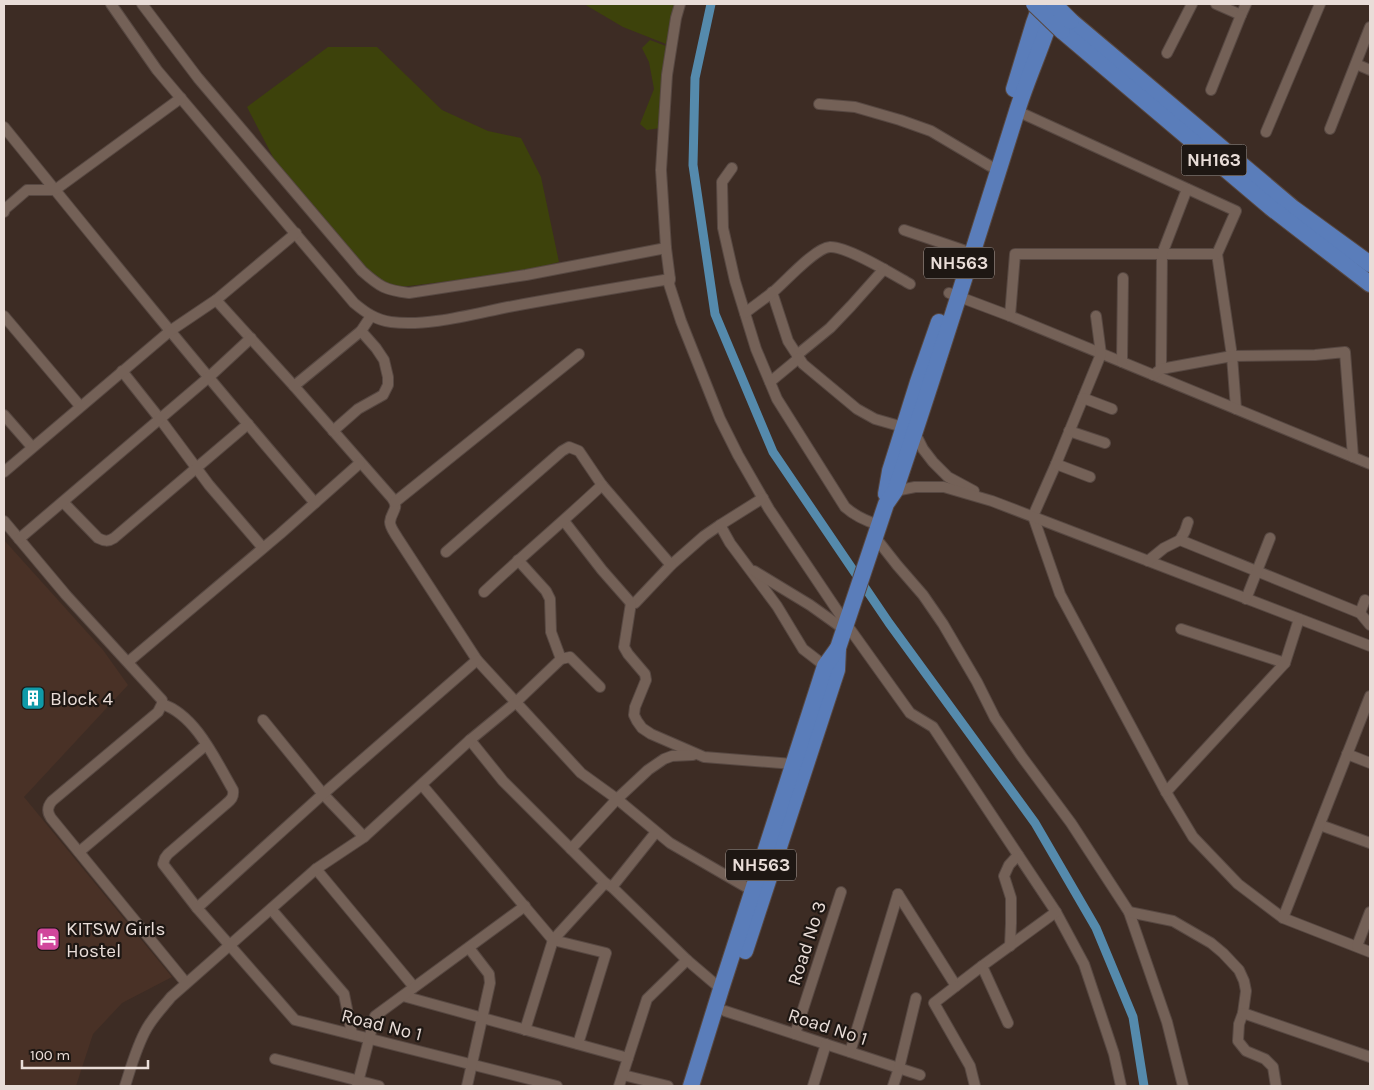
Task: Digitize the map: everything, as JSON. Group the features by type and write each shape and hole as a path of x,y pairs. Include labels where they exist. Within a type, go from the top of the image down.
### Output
{"highway":[{"name":"NH163","path":"1034,4 1067,26 1293,208 1370,264"},
{"name":"NH563","path":"954,295 963,250 1041,4"},
{"name":"NH163","path":"1055,4 1067,26 1270,207 1370,284"},
{"name":"NH563","path":"702,1086 831,668 875,538 891,497 886,489 890,471 909,430 1017,111 1047,33 1055,4"},
{"name":"NH563","path":"692,1086 793,764 831,668"}],"street":[{"path":"111,4 157,70 354,303 372,316 393,322 440,320 670,279"},
{"path":"142,4 198,78 362,271 375,282 390,290 409,293 526,275 666,248"},
{"path":"680,4 667,75 661,170 669,284 681,322 720,419 763,498 847,625 910,713 933,727 1056,912 1084,964 1114,1054 1121,1086"},
{"path":"1167,53 1192,4"},
{"path":"1216,4 1241,15"},
{"path":"1211,90 1246,4"},
{"path":"1266,132 1320,4"},
{"path":"1330,129 1370,27"},
{"path":"1356,64 1370,70"},
{"path":"4,212 27,190 55,190 181,98"},
{"path":"819,104 855,107 931,131 990,166"},
{"path":"1017,111 1236,211 1217,254 1232,356 1236,409"},
{"path":"4,127 170,331 315,503"},
{"path":"732,168 722,182 723,228 735,281 756,349 777,399 845,507 852,514 864,520 875,538 923,595 943,624 977,682 995,718 1071,823 1129,912 1167,1022 1183,1086"},
{"path":"1157,372 1162,254 1187,189"},
{"path":"904,230 963,250"},
{"path":"4,472 170,331 216,300 296,233"},
{"path":"745,313 810,258 822,249 831,247 844,249 910,284"},
{"path":"1010,316 1016,254 1217,254"},
{"path":"770,382 830,328 884,269"},
{"path":"1122,362 1123,278"},
{"path":"772,292 788,340 803,364 858,410 875,419 909,430 932,462 948,477 992,501"},
{"path":"954,295 1122,362 1157,372 1236,409 1370,464"},
{"path":"216,300 395,502 391,527 477,660 515,703 580,773 618,799 670,843 753,891"},
{"path":"4,316 80,406"},
{"path":"294,386 361,331 372,316"},
{"path":"1096,316 1101,354 1033,516 1060,594 1166,792 1193,837 1238,884 1284,918 1370,952"},
{"path":"333,431 358,409 383,395 388,385 384,360 361,331"},
{"path":"19,539 160,419 251,338"},
{"path":"1157,372 1232,356 1315,355 1345,352 1353,456"},
{"path":"395,502 579,354"},
{"path":"122,371 197,468 263,548"},
{"path":"1083,398 1112,410"},
{"path":"4,416 32,447"},
{"path":"63,502 98,538 110,541 248,424"},
{"path":"1070,431 1104,444"},
{"path":"446,552 566,448 574,448 579,451 602,485 671,565"},
{"path":"128,662 360,464"},
{"path":"1056,464 1090,478"},
{"path":"484,592 602,485"},
{"path":"891,497 916,487 944,487 992,501 1370,646"},
{"path":"631,603 644,595 671,565 704,536 763,498"},
{"path":"4,521 66,595 162,700 158,712 49,804 48,807 49,814 186,983"},
{"path":"564,521 602,570 631,603"},
{"path":"1148,561 1164,548 1180,540 1188,522"},
{"path":"720,525 730,543 777,606 803,649 831,668"},
{"path":"1246,599 1270,538"},
{"path":"1180,540 1360,613 1370,625"},
{"path":"518,560 546,591 550,599 551,632 561,659"},
{"path":"750,568 847,625"},
{"path":"1360,613 1365,600"},
{"path":"631,603 624,646 628,654 645,674 646,680 634,714 636,721 642,728 704,758 793,764"},
{"path":"1166,792 1285,663 1299,619"},
{"path":"1181,629 1285,663"},
{"path":"124,1086 146,1028 171,997 316,869 364,837 470,740 515,703 561,659 570,657 600,687"},
{"path":"197,908 323,794 477,660"},
{"path":"1284,918 1370,696"},
{"path":"79,852 206,745 189,721 174,709 162,704"},
{"path":"263,720 323,794 364,837"},
{"path":"470,740 503,780 571,849 687,960 721,989"},
{"name":"Road No 1","path":"206,745 233,790 233,795 231,800 168,854 164,864 197,908 294,1020 557,1086"},
{"path":"1348,754 1370,762"},
{"path":"571,849 648,770 672,756 696,755"},
{"path":"422,785 553,940 606,953 578,1044"},
{"path":"1320,825 1370,843"},
{"path":"525,1030 553,940 609,885 656,832"},
{"path":"1010,946 1011,898 1004,876 1009,865 1018,855"},
{"path":"316,869 414,987"},
{"name":"Road No 3","path":"795,1034 841,892"},
{"path":"850,1052 898,894 956,986"},
{"path":"358,1084 375,1016 525,906"},
{"path":"271,909 344,994 352,1034"},
{"path":"975,1086 970,1066 934,1003 1056,912"},
{"path":"1129,912 1172,920 1211,943 1238,970 1244,980 1246,991 1244,1013 1238,1024 1238,1041 1246,1051 1266,1059 1273,1067 1276,1086"},
{"path":"1357,946 1370,912"},
{"path":"467,1086 490,983 489,974 469,948"},
{"path":"619,1086 647,999 687,960"},
{"path":"982,966 1008,1023"},
{"path":"403,996 628,1058"},
{"path":"893,1086 916,998"},
{"name":"Road No 1","path":"725,1011 920,1075"},
{"path":"1244,1013 1370,1057"},
{"path":"813,1086 826,1044"},
{"path":"275,1059 358,1084 379,1086"},
{"path":"623,1075 668,1086"}],"shaded area":[{"path":"4,540 103,650 128,685 24,797 172,977 122,1003 93,1034 76,1086 4,1086"}],"green space":[{"path":"584,4 678,4 666,44 623,27"},
{"path":"650,40 666,46 660,128 647,130 640,124 654,89 649,62 642,48"},
{"path":"328,47 377,47 442,110 488,131 521,138 541,177 559,262 517,273 384,289 287,184 247,107"}],"waterway":[{"path":"711,4 695,78 693,165 715,314 773,452 889,623 1035,823 1096,928 1133,1017 1144,1086"}],"place":[{"name":"Block 4","path":"33,698"},
{"name":"KITSW Girls Hostel","path":"48,939"}]}
